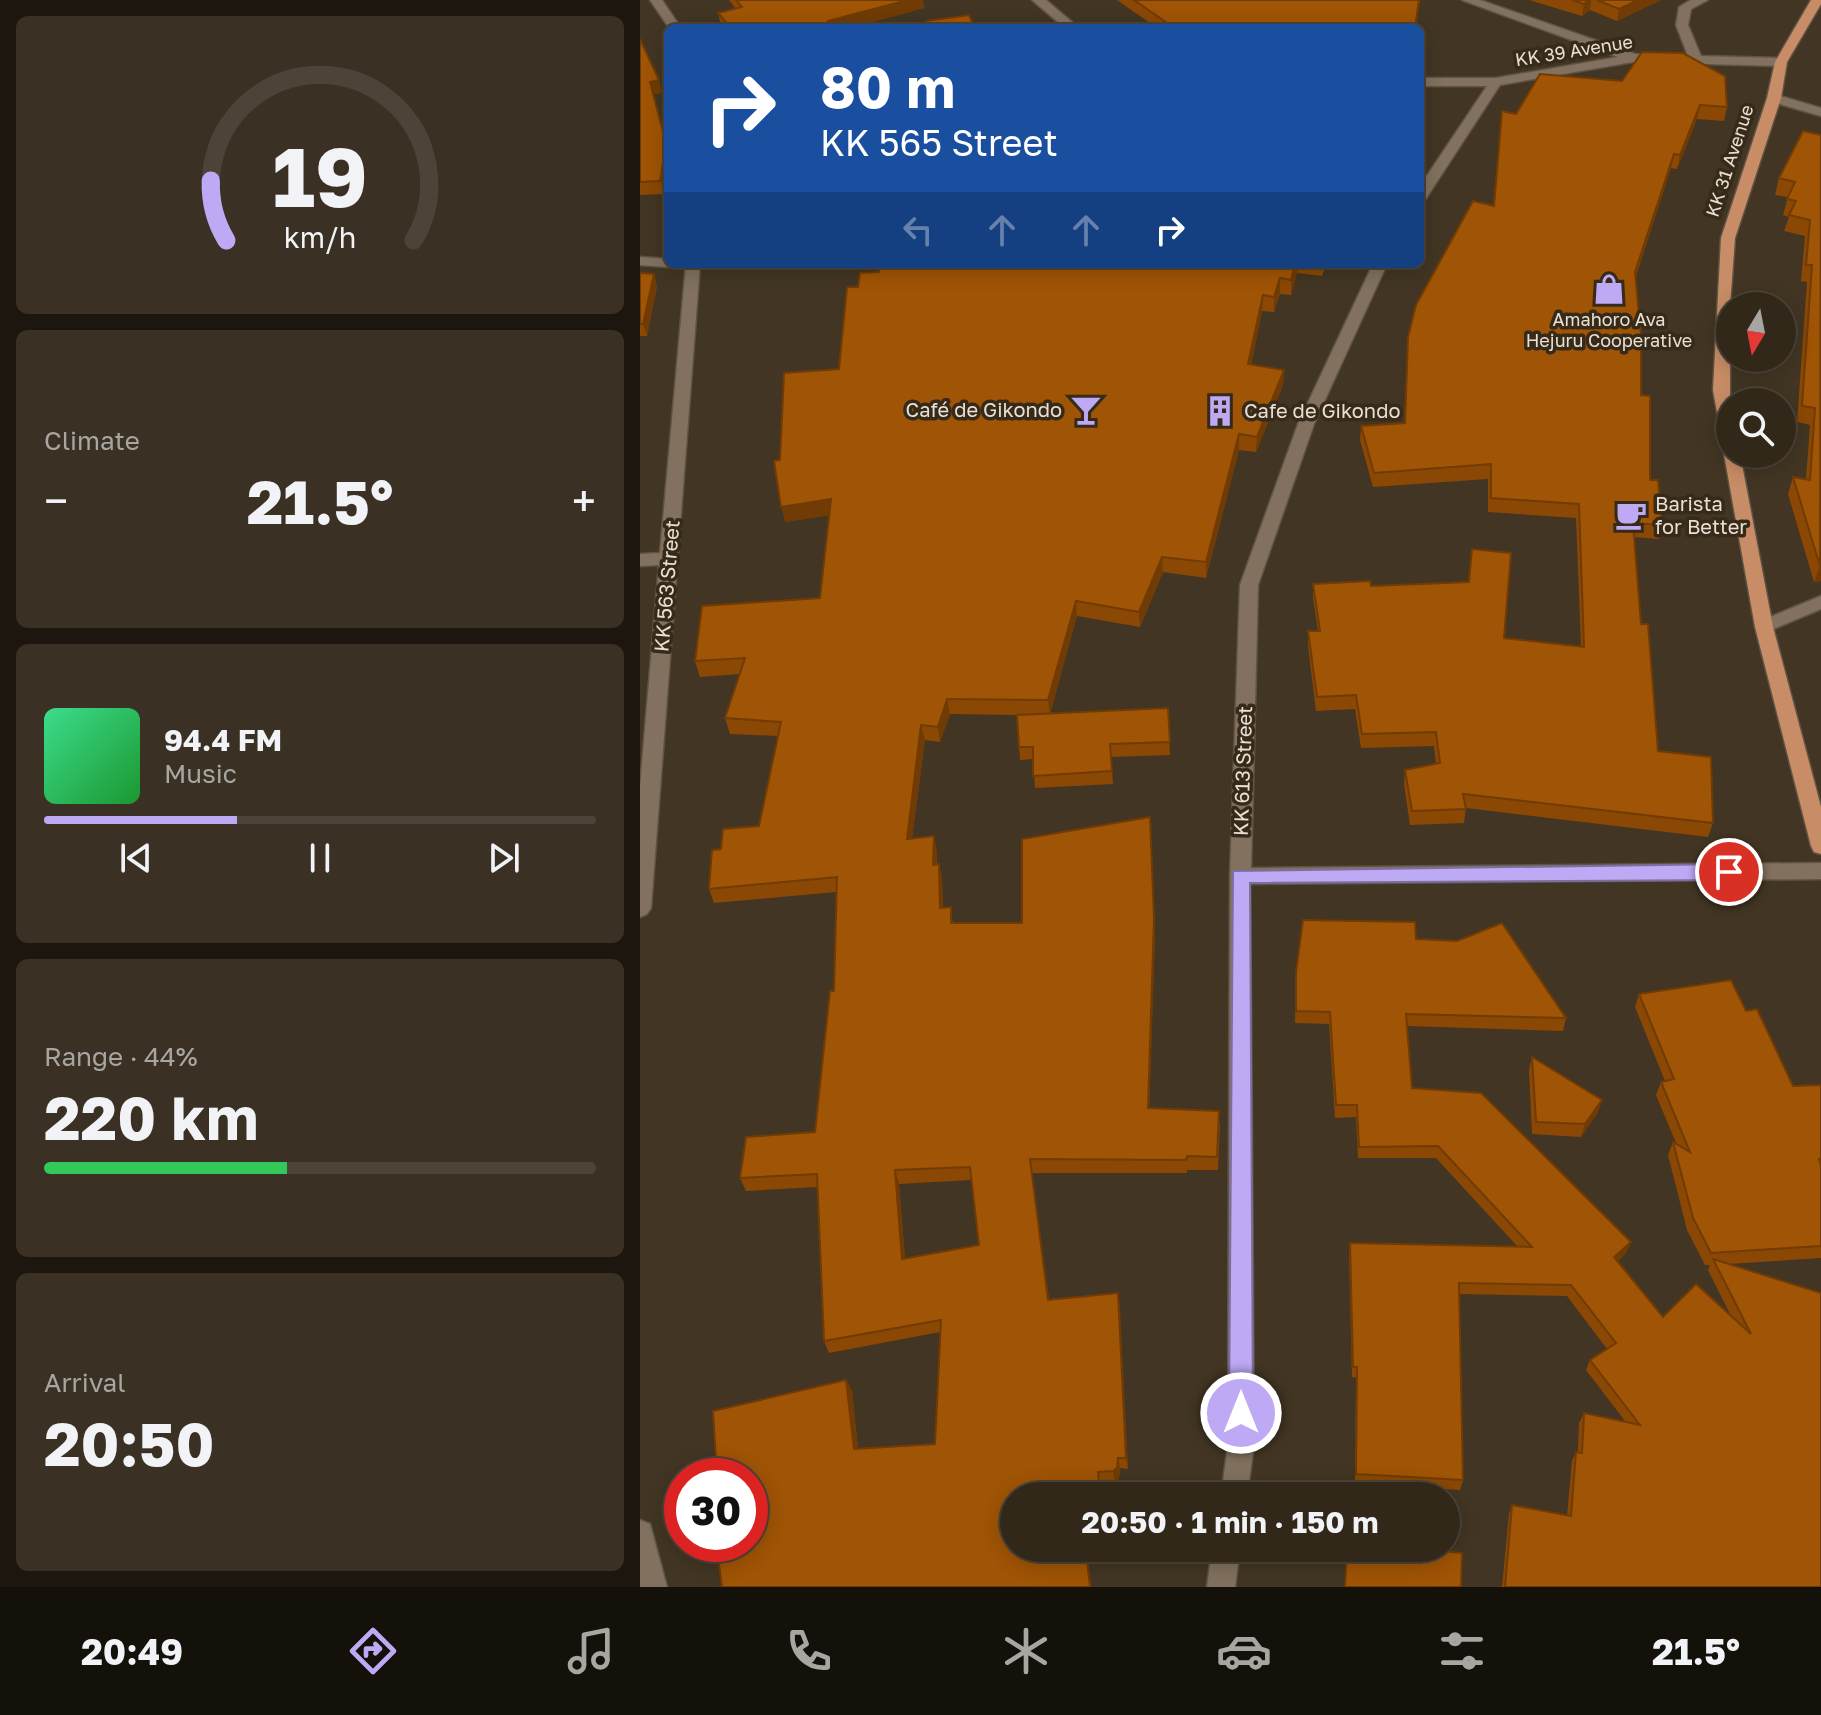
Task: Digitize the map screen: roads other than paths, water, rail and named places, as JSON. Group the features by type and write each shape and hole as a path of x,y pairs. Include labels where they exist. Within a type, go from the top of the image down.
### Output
{"main road":[{"name":"KK 31 Avenue","path":"1721,388 1728,238 1774,98 1781,62 1817,0"},
{"path":"1735,468 1764,627 1821,846"}],"street":[{"path":"640,11 656,0 672,24"},
{"path":"1038,0 1068,24"},
{"path":"1468,0 1633,58"},
{"path":"1696,60 1682,25 1685,7 1702,0"},
{"name":"KK 39 Avenue","path":"1424,82 1496,82 1633,58 1781,62"},
{"path":"1424,191 1496,82"},
{"path":"1774,98 1821,112"},
{"path":"640,261 664,263"},
{"name":"KK 563 Street","path":"640,908 645,784 669,559 688,268"},
{"name":"KK 613 Street","path":"1236,1482 1241,1445 1240,876 1249,585 1306,424 1378,268"},
{"path":"640,560 669,559"},
{"path":"1764,627 1821,602"},
{"path":"1240,876 1821,871"},
{"path":"640,1534 653,1587"},
{"path":"1221,1587 1224,1562"}],"place":[{"name":"Amahoro Ava Hejuru Cooperative","path":"1609,289"},
{"name":"Café de Gikondo","path":"1086,410"},
{"name":"Cafe de Gikondo","path":"1220,411"},
{"name":"Barista for Better","path":"1631,515"}]}
